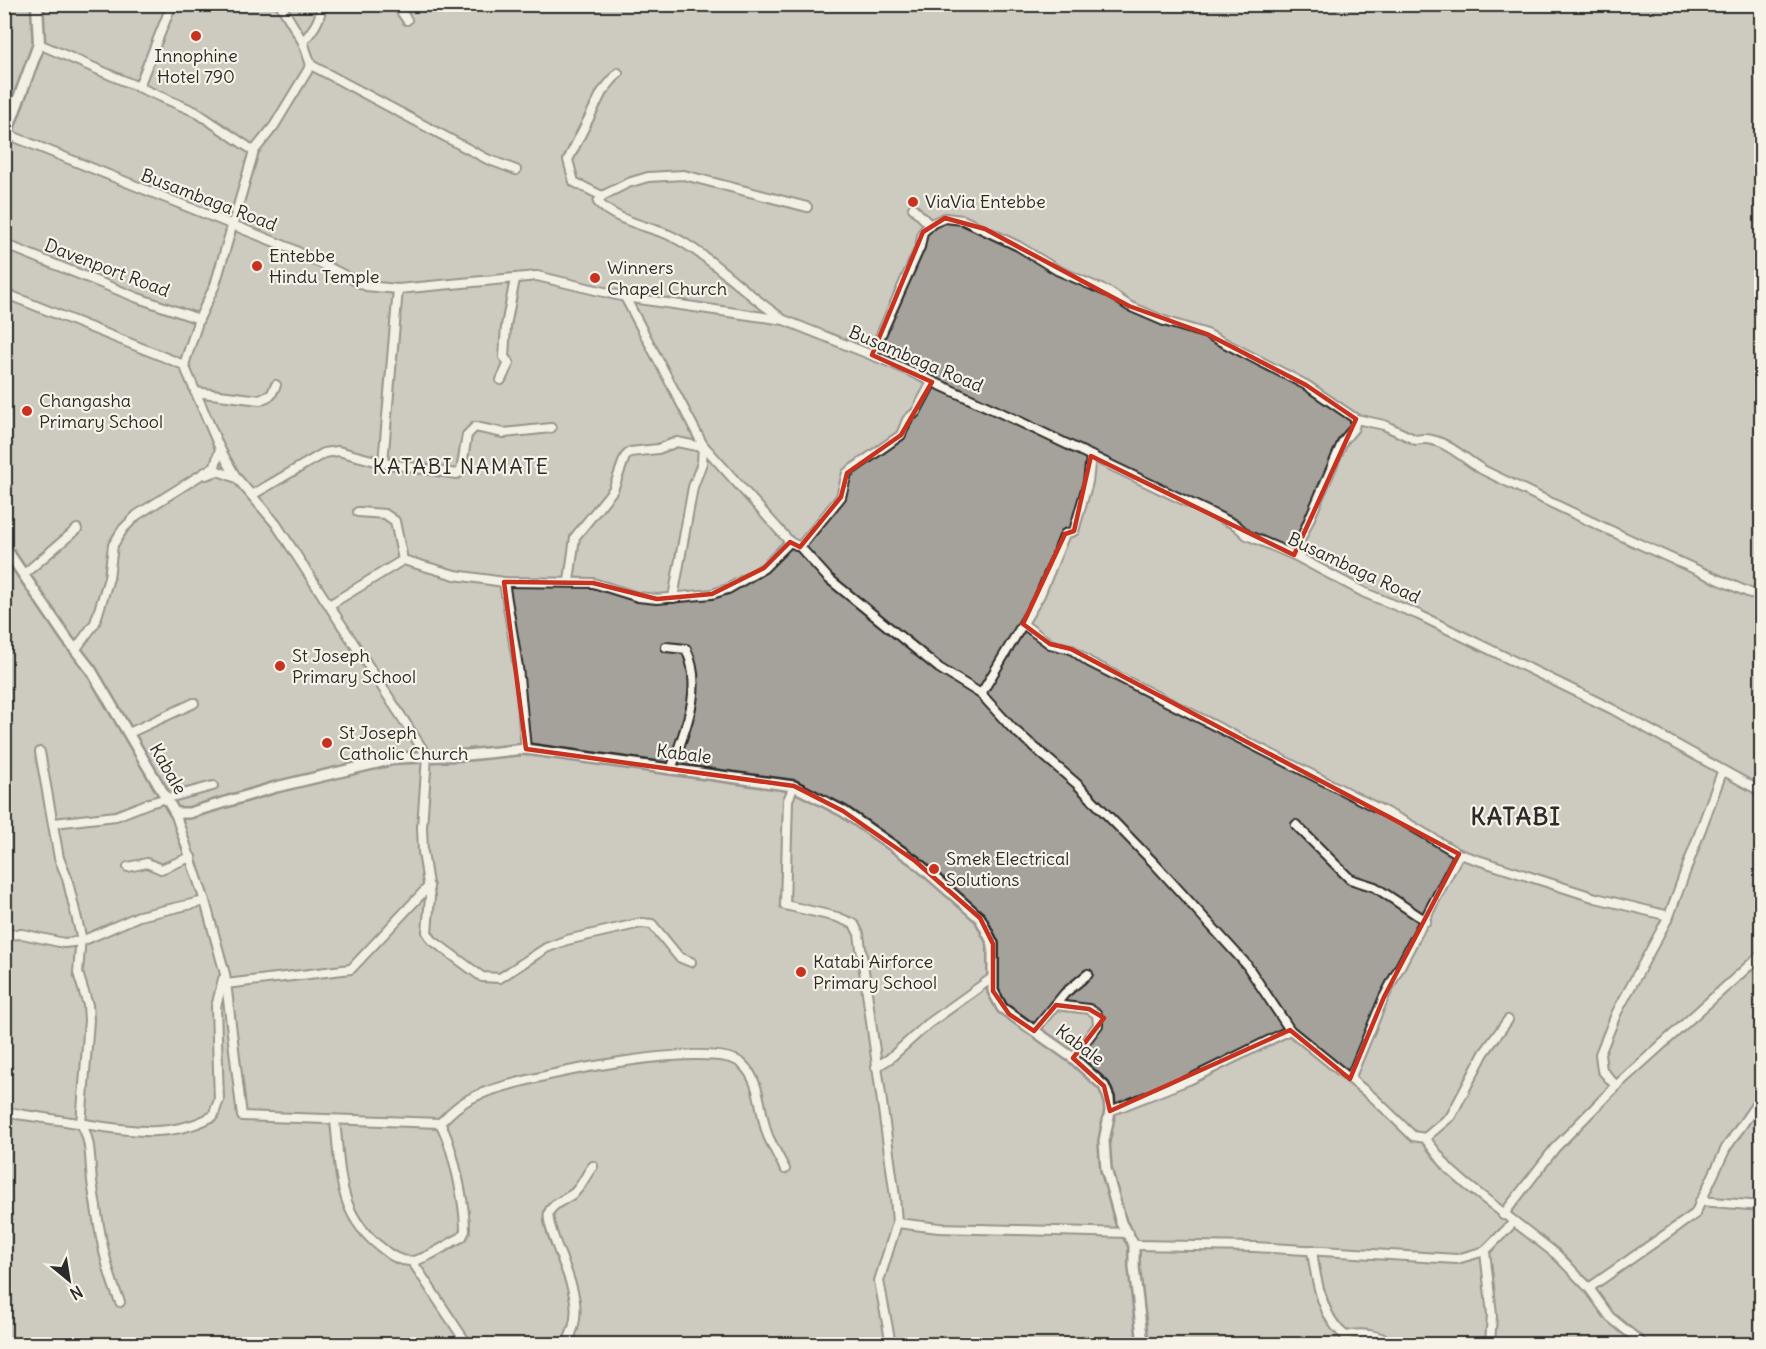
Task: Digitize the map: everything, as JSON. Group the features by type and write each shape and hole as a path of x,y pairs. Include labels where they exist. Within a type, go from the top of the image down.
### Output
{"main road":[{"path":"6,137 39,44 37,4"}],"street":[{"path":"139,86 172,4"},
{"path":"280,4 303,42 311,65 487,159 516,170"},
{"path":"303,42 314,28 321,12 321,4"},
{"path":"396,4 406,20"},
{"path":"39,44 196,112 254,151"},
{"path":"311,65 274,126 254,151 215,285 199,319 184,365 195,392 220,449 236,477 276,524 427,756 422,827 423,852 429,886 427,932 432,940 482,977 500,978 546,948 567,940 641,923 652,924 679,957 691,962"},
{"path":"602,196 574,182 568,160 602,92 618,73"},
{"name":"Busambaga Road","path":"6,137 290,248 366,286 398,289 537,276 625,297 784,320 932,382 1236,525 1247,535 1294,555 1365,593 1419,615 1612,710 1761,792"},
{"path":"784,320 763,306 744,286 672,237 603,208 598,202 602,196 648,177 684,175 807,207"},
{"path":"913,208 930,225"},
{"path":"872,355 920,247 923,232 930,225 945,218 963,220 1056,270 1110,293 1129,306 1164,321 1207,333 1306,385 1356,419 1384,425 1416,440 1425,438 1452,449 1479,468 1591,522 1761,598"},
{"name":"Davenport Road","path":"4,244 138,298 199,319"},
{"path":"501,380 509,363 504,357 506,326 514,279"},
{"path":"383,463 398,289"},
{"path":"4,293 184,365"},
{"path":"625,297 702,446 790,542 800,547 828,578 939,668 981,694 1012,728 1077,784 1154,863 1246,964 1290,1030 1350,1078 1413,1136 1425,1138 1449,1169 1503,1215 1538,1237 1589,1288 1610,1317 1641,1344"},
{"path":"800,547 841,497 846,473 901,435 907,420 916,412 932,382"},
{"path":"195,392 260,400 271,395 276,385"},
{"path":"1294,555 1343,441 1354,428 1356,419"},
{"path":"252,495 324,453 338,451 383,463 457,474 461,471 467,435 475,427 504,432 551,428"},
{"path":"569,582 575,537 613,490 625,457 630,452 658,448 677,442 702,446"},
{"path":"673,597 693,487 702,463 702,446"},
{"path":"75,650 95,623 109,578 113,544 123,529 137,515 215,465 220,449"},
{"path":"981,694 1040,595 1065,534 1074,531 1088,482 1091,456"},
{"path":"198,477 218,471 236,477"},
{"path":"358,512 385,514 395,521 403,560"},
{"path":"24,574 77,529"},
{"path":"330,604 403,560 455,575 504,582 593,583 638,597 712,594 746,580 764,568 790,542"},
{"name":"Kabale","path":"4,546 91,670 129,733 165,800 175,813 189,813 266,790 381,761 526,749 564,752 671,770 794,786 843,811 906,854 980,918 993,944 993,991 1002,1008 1072,1058 1104,1086 1109,1098 1110,1111 1104,1141 1106,1170 1121,1223 1129,1233 1134,1245 1134,1267 1143,1344"},
{"path":"504,582 518,667 526,749"},
{"path":"1023,624 1050,644 1071,649 1089,662 1405,822 1459,854 1596,898 1669,916"},
{"path":"666,647 686,649 691,659 694,684 692,705 671,770"},
{"path":"129,733 194,703"},
{"path":"39,752 59,858 67,878 82,940 78,973 88,1005 88,1020 81,1124 88,1136 92,1187 105,1259 120,1302"},
{"path":"1617,1086 1602,1070 1600,1054 1617,1012 1669,916 1722,772"},
{"path":"54,823 116,816 149,803 213,786"},
{"path":"794,786 788,800 785,905 837,917 854,924 863,952 897,1223 879,1281 891,1344"},
{"path":"175,813 205,901 225,974 242,1116 440,1123 457,1107 477,1095 552,1075 612,1063 680,1055 731,1057 742,1065 757,1090 769,1138 785,1169"},
{"path":"1296,825 1350,879 1375,887 1426,921"},
{"path":"1350,1078 1384,997 1426,921 1459,854"},
{"path":"128,867 147,863 161,869 191,857"},
{"path":"226,984 351,969 429,886"},
{"path":"4,935 22,934 64,943 82,940 139,916 205,901"},
{"path":"1503,1215 1555,1148 1617,1086 1761,954"},
{"path":"4,1112 103,1129 156,1133 191,1125 213,1116 219,1100 216,1007 225,974"},
{"path":"1034,1031 1056,1005 1088,974"},
{"path":"876,1066 889,1059 944,1012 992,978"},
{"path":"1056,1005 1089,1009 1097,1014 1098,1025 1072,1058"},
{"path":"1425,1138 1451,1116 1484,1053 1508,1020"},
{"path":"1110,1111 1191,1078 1290,1030"},
{"path":"1589,1288 1627,1259 1682,1225 1695,1214 1726,1148 1761,1096"},
{"path":"335,1121 342,1184 353,1219 365,1236 394,1258 412,1261 462,1237 465,1231 452,1151 448,1136 440,1123"},
{"path":"566,1344 574,1326 578,1305 550,1227 549,1213 553,1207 575,1192 593,1166"},
{"path":"1700,1201 1761,1206"},
{"path":"1134,1245 1312,1250 1449,1259 1485,1251 1514,1222"},
{"path":"897,1223 939,1228 1129,1233"},
{"path":"1312,1250 1315,1270 1335,1329 1346,1340 1358,1333 1373,1335 1397,1344"},
{"path":"1485,1251 1492,1315 1490,1344"},
{"path":"412,1261 468,1344"}],"highlighted area":[{"path":"945,218 985,229 1129,306 1207,334 1306,385 1356,419 1294,555 1091,456 1074,531 1065,534 1023,624 1050,644 1071,649 1459,854 1384,997 1350,1079 1290,1030 1110,1111 1104,1086 1073,1058 1104,1018 1089,1009 1056,1005 1034,1031 1009,1014 993,991 993,944 980,918 915,861 843,811 794,786 526,749 504,582 593,583 657,599 712,594 764,568 790,542 800,547 841,497 847,473 901,435 932,382 872,355 923,232"}],"shaded area":[{"path":"5,5 1761,5 1761,1344 5,1344"}],"place":[{"name":"Innophine Hotel 790","path":"196,36"},
{"name":"ViaVia Entebbe","path":"913,202"},
{"name":"Entebbe Hindu Temple","path":"257,266"},
{"name":"Winners Chapel Church","path":"595,278"},
{"name":"Changasha Primary School","path":"27,411"},
{"name":"St Joseph Primary School","path":"280,666"},
{"name":"St Joseph Catholic Church","path":"327,743"},
{"name":"Smek Electrical Solutions","path":"934,869"},
{"name":"Katabi Airforce Primary School","path":"801,972"}],"district":[{"name":"KATABI NAMATE","path":"461,467"},
{"name":"KATABI","path":"1516,817"}]}
